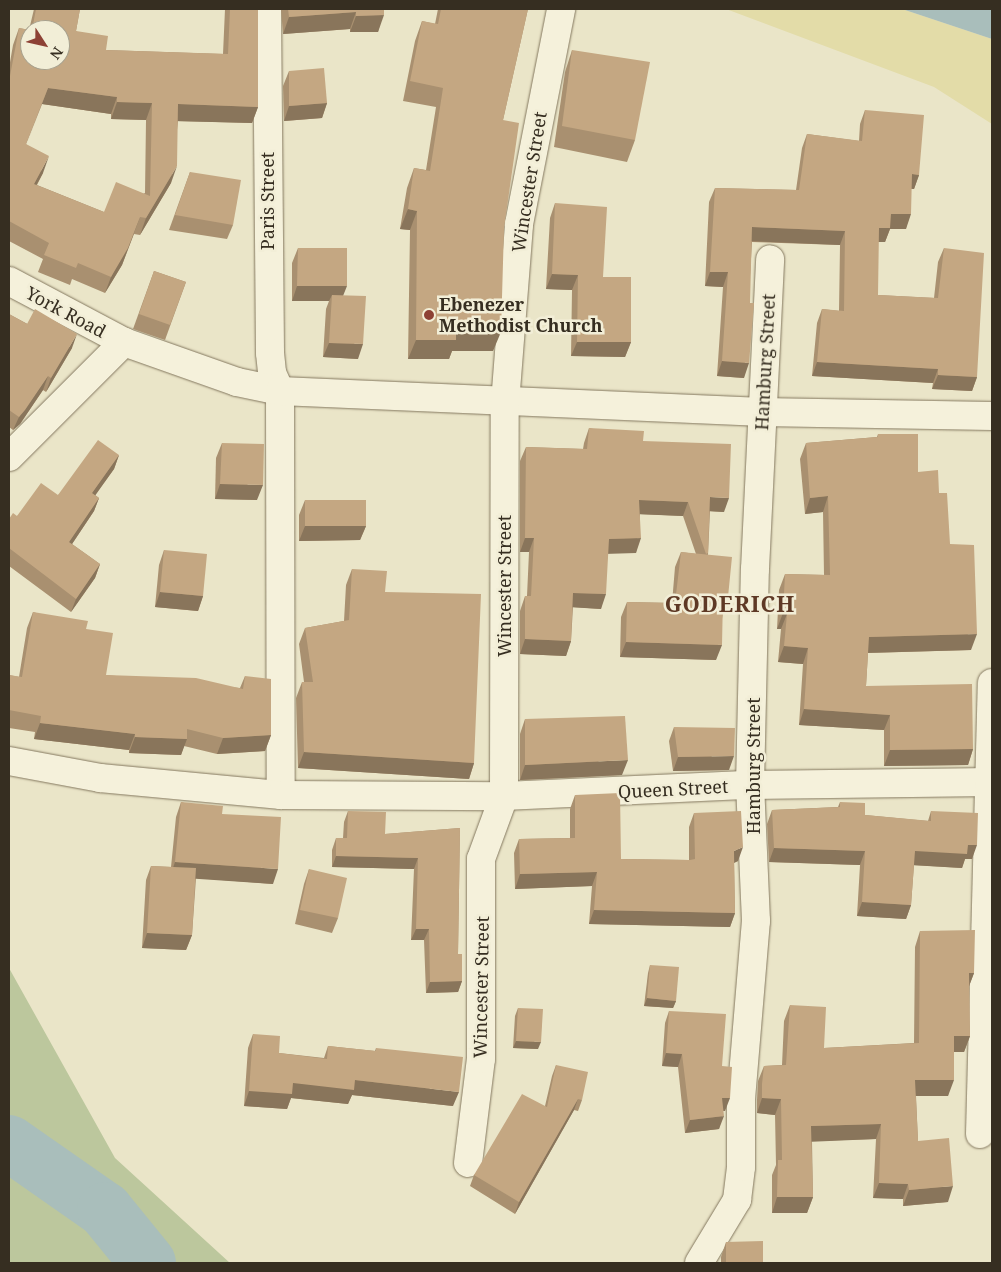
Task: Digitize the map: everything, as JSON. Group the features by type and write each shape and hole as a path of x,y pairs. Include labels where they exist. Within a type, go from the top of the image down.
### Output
{"street":[{"name":"Paris Street","path":"267,9 270,353 272,373 280,391"},
{"name":"Wincester Street","path":"468,1163 482,1039 481,859 504,796 505,403 519,224 561,9"},
{"name":"Hamburg Street","path":"699,1263 737,1200 741,1167 741,1099 756,922 750,785 762,412 770,259"},
{"name":"York Road","path":"9,281 124,342 237,382 280,391 505,403 762,412 992,416"},
{"path":"9,457 124,342"},
{"path":"280,391 280,795"},
{"path":"980,1134 991,782 992,684"},
{"name":"Queen Street","path":"9,761 100,778 280,795 504,796 750,785 991,782"}],"green space":[{"path":"9,968 115,1158 230,1263 9,1263"}],"sand":[{"path":"726,9 902,9 992,39 992,124 934,87"}],"shaded area":[{"path":"902,9 992,9 992,39"}],"building":[{"path":"36,9 80,9 76,31 108,36 106,50 228,54 230,9 258,9 258,107 178,104 177,166 146,218 140,217 128,248 111,277 78,263 76,268 44,255 49,243 9,221 9,81 19,28 20,70 70,70 70,20 34,20","holes":["48,88 117,97 117,102 152,103 150,196 116,182 104,212 34,184 49,156 26,144"]},
{"path":"288,9 384,9 384,15 356,16 356,12 289,17"},
{"path":"441,9 528,9 503,120 519,123 504,228 501,332 456,331 456,340 416,340 417,211 408,209 414,168 430,171 443,88 410,81 422,21 438,24"},
{"path":"572,50 650,62 635,140 562,126"},
{"path":"324,68 327,103 289,106 289,71"},
{"path":"865,110 924,115 919,175 912,174 911,214 891,214 890,228 879,228 878,295 938,298 944,248 984,253 977,377 938,375 938,369 817,362 822,309 844,311 845,231 752,227 750,303 754,303 749,363 722,361 728,272 710,272 715,188 799,190 807,134 862,141"},
{"path":"190,172 241,180 233,225 175,215"},
{"path":"555,203 607,207 603,277 631,277 631,342 577,342 578,275 552,274"},
{"path":"298,248 347,248 347,286 297,286"},
{"path":"154,271 186,282 170,325 139,314"},
{"path":"332,295 366,296 363,344 329,343"},
{"path":"35,309 77,334 51,378 48,376 19,417 9,410 9,314 27,324"},
{"path":"589,428 644,431 643,441 731,444 729,498 710,497 708,553 706,554 688,502 639,500 641,538 609,539 606,594 573,593 571,641 525,639 525,596 531,596 534,538 525,538 526,447 587,449"},
{"path":"878,434 918,434 918,472 938,470 939,493 947,493 950,544 974,545 977,634 869,637 866,686 972,684 973,749 890,750 890,715 804,709 808,648 784,646 787,614 783,613 785,574 830,575 828,496 810,498 806,443 878,437"},
{"path":"98,440 119,455 92,493 99,498 69,542 100,564 76,599 9,548 9,519 13,513 17,516 41,483 58,495"},
{"path":"222,443 264,444 263,485 220,484"},
{"path":"305,500 366,500 366,526 305,526"},
{"path":"164,550 207,554 203,596 160,592"},
{"path":"681,552 732,557 728,597 723,597 722,645 626,642 627,602 675,603"},
{"path":"352,569 387,571 385,592 481,594 474,763 304,752 302,682 313,682 305,628 349,620"},
{"path":"33,612 88,621 86,629 113,633 106,675 196,678 243,689 245,676 271,679 271,735 223,738 187,729 187,739 135,737 135,734 40,723 41,716 9,710 9,675 22,677"},
{"path":"625,716 628,760 525,765 525,719"},
{"path":"674,727 735,728 734,756 678,757"},
{"path":"620,793 621,859 695,859 694,813 741,811 743,847 734,851 735,913 594,910 597,872 520,874 519,839 575,838 575,795"},
{"path":"181,802 223,806 222,814 281,817 278,869 175,862"},
{"path":"840,802 865,803 865,815 931,821 931,811 978,813 977,845 968,845 967,854 915,851 911,905 862,902 865,851 774,848 772,810 840,807"},
{"path":"348,811 386,812 385,834 460,828 458,954 462,954 462,981 430,982 429,929 416,929 418,858 336,856 336,838 347,838"},
{"path":"151,866 196,868 192,935 147,933"},
{"path":"309,869 347,878 338,918 300,910"},
{"path":"975,930 974,973 969,973 970,1036 954,1036 954,1080 915,1080 918,1141 949,1138 953,1186 909,1190 908,1184 879,1183 881,1124 811,1126 813,1197 777,1197 778,1160 782,1160 781,1099 762,1098 762,1084 764,1066 786,1065 790,1005 826,1007 824,1048 919,1043 920,931"},
{"path":"650,965 679,967 676,1001 647,998"},
{"path":"518,1008 543,1009 541,1042 516,1041"},
{"path":"669,1011 726,1014 722,1066 732,1067 730,1098 722,1098 724,1116 690,1120 682,1054 666,1053"},
{"path":"253,1034 280,1036 279,1053 327,1059 328,1046 376,1051 376,1048 463,1057 459,1092 355,1080 354,1090 293,1083 292,1094 249,1091"},
{"path":"556,1065 588,1072 582,1100 578,1099 519,1202 474,1175 522,1094 547,1107"},
{"path":"763,1241 763,1263 726,1263 726,1242"}],"waterway":[{"path":"9,1143 105,1210 148,1263"}],"place":[{"name":"Ebenezer Methodist Church","path":"429,315"}],"district":[{"name":"GODERICH","path":"730,604"}]}
